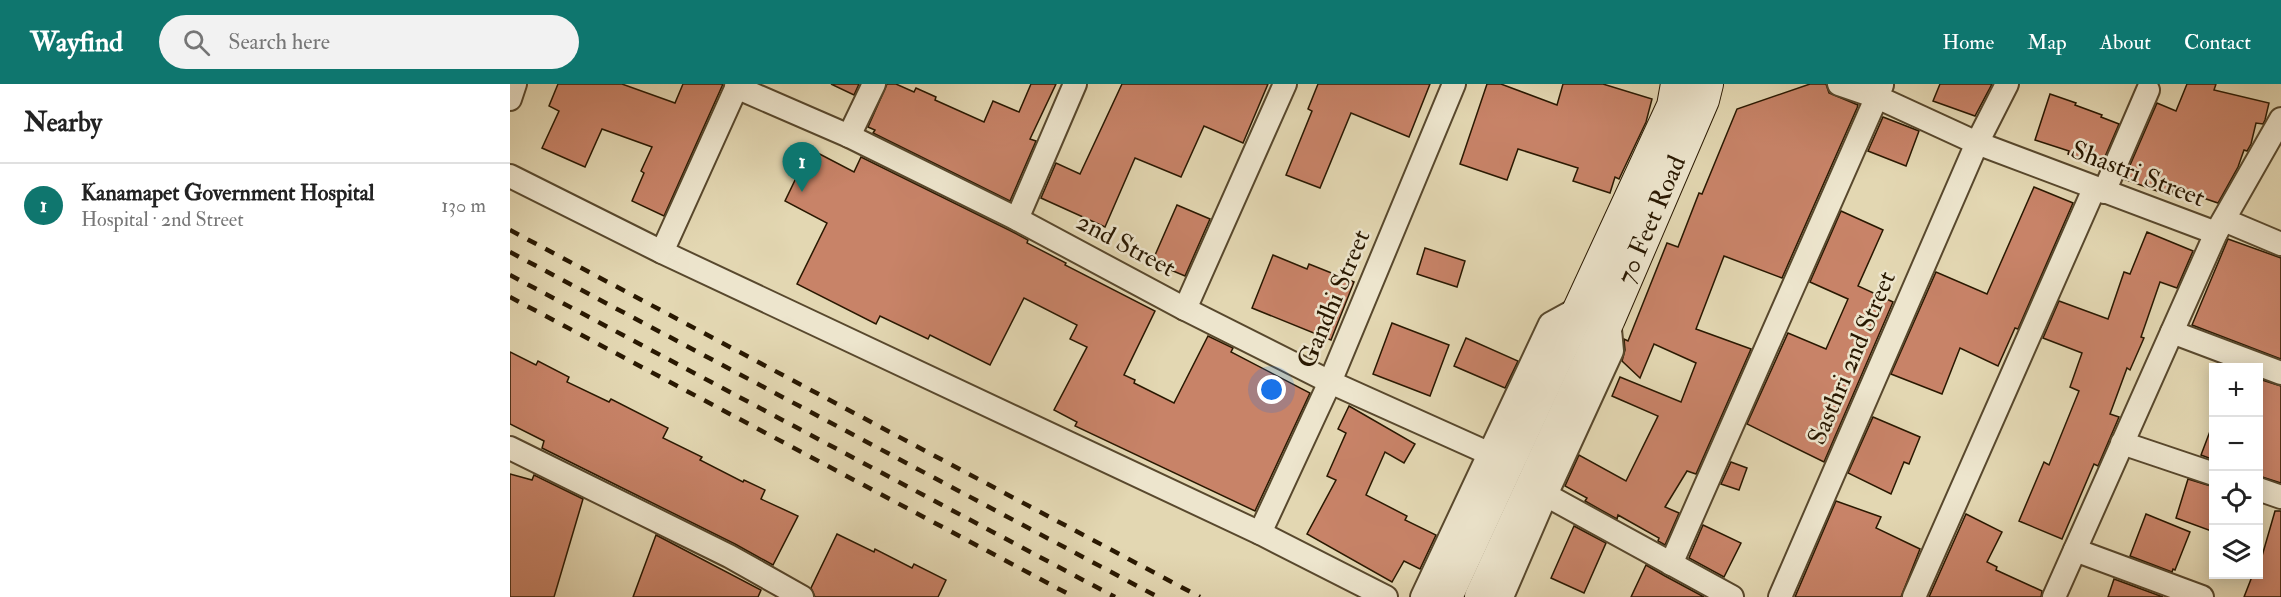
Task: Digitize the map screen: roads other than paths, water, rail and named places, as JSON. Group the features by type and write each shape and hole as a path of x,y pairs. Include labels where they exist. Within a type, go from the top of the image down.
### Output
{"main road":[{"path":"1446,597 1595,313 1673,106 1677,84"},
{"name":"70 Feet Road","path":"1481,597 1592,354 1595,313 1703,100 1707,84"}],"street":[{"path":"510,99 515,84"},
{"path":"849,136 874,84"},
{"path":"1017,219 1075,84"},
{"path":"1185,309 1285,84"},
{"name":"Gandhi Street","path":"1260,533 1330,382 1454,84"},
{"name":"Shastri Street","path":"1839,84 1880,91 1977,143 2099,190 2220,227 2054,597"},
{"name":"Sasthri 2nd Street","path":"1780,597 1977,143 2007,84"},
{"path":"662,252 737,86"},
{"name":"2nd Street","path":"737,86 849,136 1017,219 1185,309 1330,382 1488,453"},
{"path":"1914,597 2099,190 2148,90"},
{"path":"1671,564 1880,91"},
{"path":"2281,119 2220,227 2281,244"},
{"path":"510,176 662,252 1260,533 1386,597"},
{"path":"1422,597 1550,324 1595,313 1612,351 1502,597"},
{"path":"2172,332 2281,373"},
{"path":"2122,443 2209,472"},
{"path":"510,448 729,556 802,597"},
{"path":"2263,490 2281,497"},
{"path":"1546,495 1732,597"},
{"path":"2076,550 2202,597"}],"railway":[{"path":"510,230 1200,597"},
{"path":"510,252 1158,597"},
{"path":"510,275 1115,597"},
{"path":"510,297 1074,597"}],"place":[{"name":"Kanamapet Government Hospital","path":"802,192"}]}
